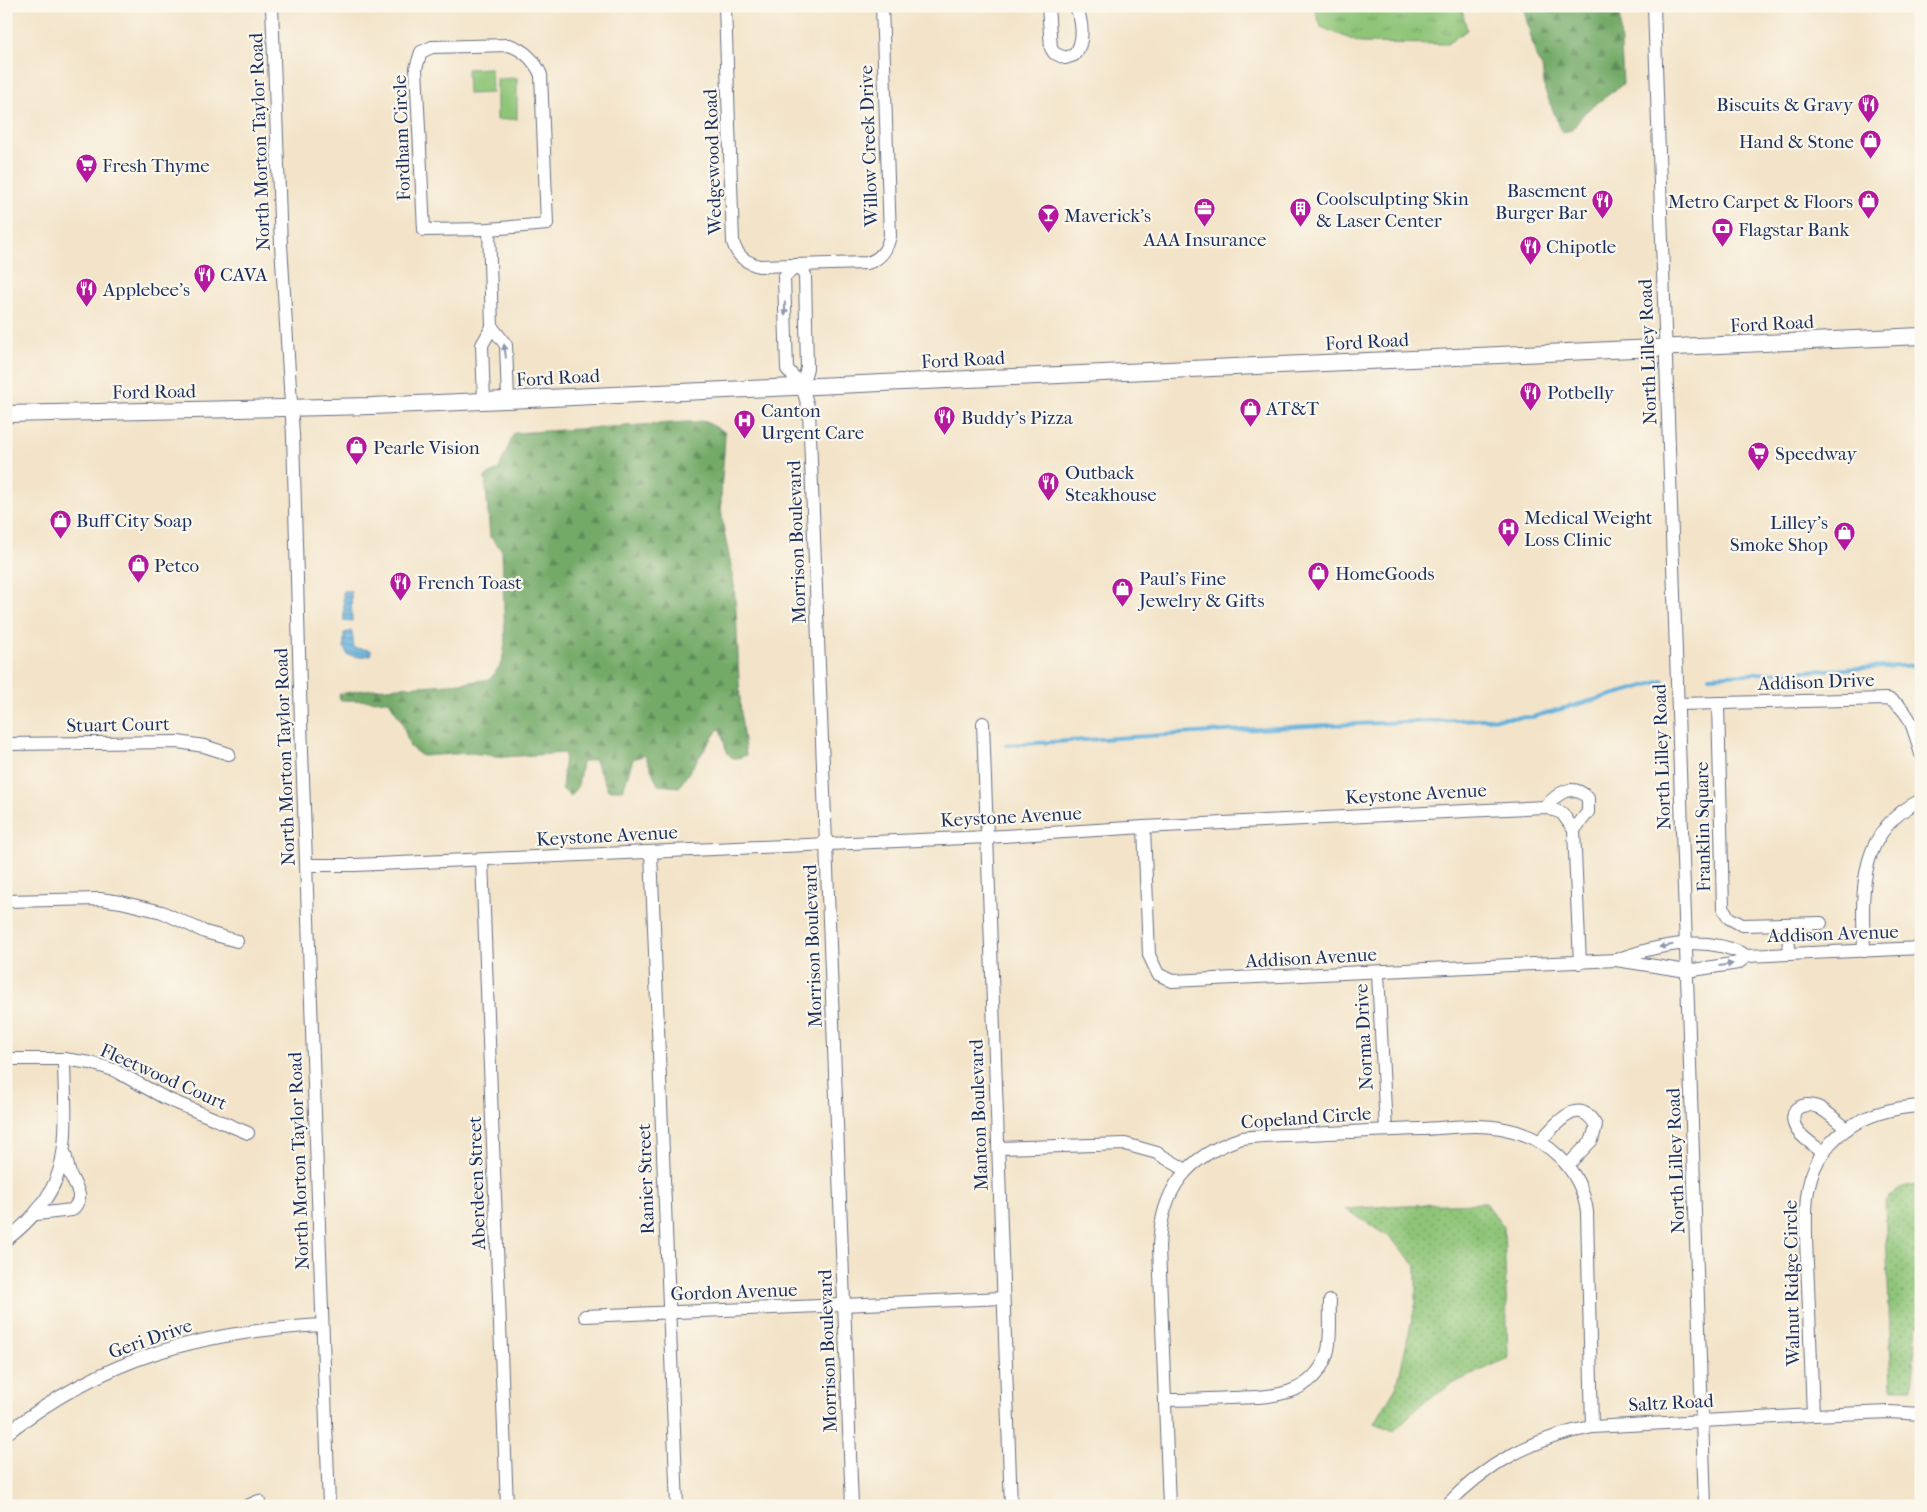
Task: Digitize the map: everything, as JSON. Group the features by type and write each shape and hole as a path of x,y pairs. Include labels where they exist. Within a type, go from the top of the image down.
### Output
{"main road":[{"name":"Ford Road","path":"6,414 291,408 508,400 1921,336"}],"street":[{"name":"North Morton Taylor Road","path":"272,6 281,245 291,408 329,1506"},
{"name":"Wedgewood Road","path":"725,6 733,242 739,254 750,263 759,266 796,266"},
{"name":"Willow Creek Drive","path":"796,266 867,262 878,258 888,246 890,236 882,6"},
{"path":"1048,6 1051,48 1054,53 1065,58 1074,55 1082,43 1080,18 1076,6"},
{"name":"North Lilley Road","path":"1654,6 1705,1506"},
{"name":"Fordham Circle","path":"510,45 518,48 533,61 541,75 547,224 489,229 424,230 416,68 421,52 428,48 510,45"},
{"path":"484,400 482,345 492,327 489,229"},
{"path":"796,266 805,275 807,368 802,386 787,369 786,354 784,277 796,266"},
{"path":"492,327 506,345 508,400"},
{"name":"Morrison Boulevard","path":"802,386 810,410 852,1506"},
{"name":"Addison Drive","path":"1678,704 1888,699 1904,708 1909,716 1921,754"},
{"name":"Franklin Square","path":"1718,703 1723,908 1729,918 1742,925 1821,923"},
{"name":"Manton Boulevard","path":"983,723 1011,1506"},
{"name":"Stuart Court","path":"6,744 178,742 204,746 229,754"},
{"path":"1545,807 1567,789 1576,790 1584,794 1589,805 1588,812 1574,830"},
{"path":"1864,951 1862,895 1867,861 1875,844 1888,825 1907,808 1921,800"},
{"path":"1545,807 1562,813 1574,830 1580,963"},
{"name":"Keystone Avenue","path":"307,865 482,860 987,837 1144,826 1545,807"},
{"name":"Addison Avenue","path":"1144,826 1149,955 1158,974 1179,982 1616,960 1687,971 1738,963 1747,956"},
{"name":"Ranier Street","path":"651,852 677,1506"},
{"name":"Aberdeen Street","path":"482,860 507,1506"},
{"path":"6,901 100,899 122,902 162,912 205,932 236,941"},
{"path":"1788,924 1789,954"},
{"name":"Addison Avenue","path":"1616,960 1640,951 1686,944 1735,949 1747,956 1921,948"},
{"name":"Norma Drive","path":"1378,973 1386,1130"},
{"name":"Fleetwood Court","path":"6,1059 64,1059 91,1063 114,1070 165,1098 248,1133"},
{"path":"37,1214 72,1210 80,1199 80,1190 69,1172 64,1152 64,1059"},
{"path":"1824,1153 1795,1129 1792,1122 1796,1110 1802,1105 1816,1105 1847,1128"},
{"name":"Walnut Ridge Circle","path":"1813,1415 1806,1211 1810,1184 1824,1153 1847,1128 1876,1113 1891,1108 1921,1106"},
{"path":"1538,1142 1567,1114 1580,1111 1590,1115 1596,1126 1592,1140 1568,1165"},
{"name":"Copeland Circle","path":"1169,1506 1160,1231 1169,1196 1186,1170 1209,1151 1242,1138 1386,1130 1504,1128 1538,1142 1559,1155 1577,1177 1585,1196 1587,1212 1592,1426"},
{"path":"998,1148 1125,1144 1156,1153 1186,1170"},
{"path":"6,1240 37,1214 53,1189 64,1152"},
{"name":"Gordon Avenue","path":"585,1316 1004,1298"},
{"path":"1165,1400 1269,1397 1298,1389 1318,1371 1326,1356 1329,1347 1330,1301"},
{"name":"Geri Drive","path":"6,1434 75,1388 143,1357 181,1344 225,1334 266,1328 322,1325"},
{"name":"Saltz Road","path":"1446,1506 1479,1476 1505,1458 1559,1434 1592,1426 1890,1412 1921,1414"},
{"path":"247,1506 259,1500"},
{"path":"6,1502 9,1506"}],"green space":[{"path":"1314,6 1461,6 1467,30 1447,44 1360,43 1321,27"},
{"path":"1518,6 1619,6 1623,84 1584,113 1572,130 1562,132 1545,91 1542,67 1536,57 1524,10"},
{"path":"491,68 492,93 468,94 467,69"},
{"path":"517,78 517,119 497,120 497,79"},
{"path":"704,421 725,432 721,510 733,576 741,710 746,755 733,758 729,755 719,728 679,787 658,785 645,755 633,759 623,790 608,790 594,759 582,763 578,785 571,796 562,789 565,753 505,757 470,753 422,756 410,747 402,722 389,701 340,700 339,694 358,691 452,684 490,679 502,663 505,643 502,550 490,537 485,477 499,469 514,433"},
{"path":"1921,1184 1921,1325 1917,1325 1911,1388 1892,1388 1885,1202 1900,1188"},
{"path":"1486,1203 1504,1227 1508,1358 1454,1383 1421,1404 1394,1431 1375,1423 1397,1385 1416,1302 1416,1266 1390,1237 1345,1209"}],"water":[{"path":"343,591 350,591 351,593 352,621 344,621"},
{"path":"352,631 354,648 371,650 371,655 360,657 348,655 344,648 344,633"}],"waterway":[{"path":"1709,676 1921,665"},
{"path":"1006,745 1307,726 1532,717 1663,681"}],"place":[{"name":"Biscuits & Gravy","path":"1869,123"},
{"name":"Hand & Stone","path":"1870,160"},
{"name":"Fresh Thyme","path":"86,184"},
{"name":"Basement Burger Bar","path":"1603,220"},
{"name":"Metro Carpet & Floors","path":"1869,220"},
{"name":"AAA Insurance","path":"1205,227"},
{"name":"Coolsculpting Skin & Laser Center","path":"1300,228"},
{"name":"Maverick's","path":"1048,234"},
{"name":"Flagstar Bank","path":"1722,248"},
{"name":"Chipotle","path":"1530,265"},
{"name":"CAVA","path":"204,293"},
{"name":"Applebee's","path":"87,308"},
{"name":"Potbelly","path":"1531,411"},
{"name":"AT&T","path":"1250,427"},
{"name":"Buddy's Pizza","path":"945,436"},
{"name":"Canton Urgent Care","path":"745,440"},
{"name":"Pearle Vision","path":"357,466"},
{"name":"Speedway","path":"1759,472"},
{"name":"Outback Steakhouse","path":"1049,502"},
{"name":"Buff City Soap","path":"60,539"},
{"name":"Medical Weight Loss Clinic","path":"1508,547"},
{"name":"Lilley's Smoke Shop","path":"1844,552"},
{"name":"Petco","path":"138,584"},
{"name":"HomeGoods","path":"1319,592"},
{"name":"French Toast","path":"401,601"},
{"name":"Paul's Fine Jewelry & Gifts","path":"1123,608"}]}
